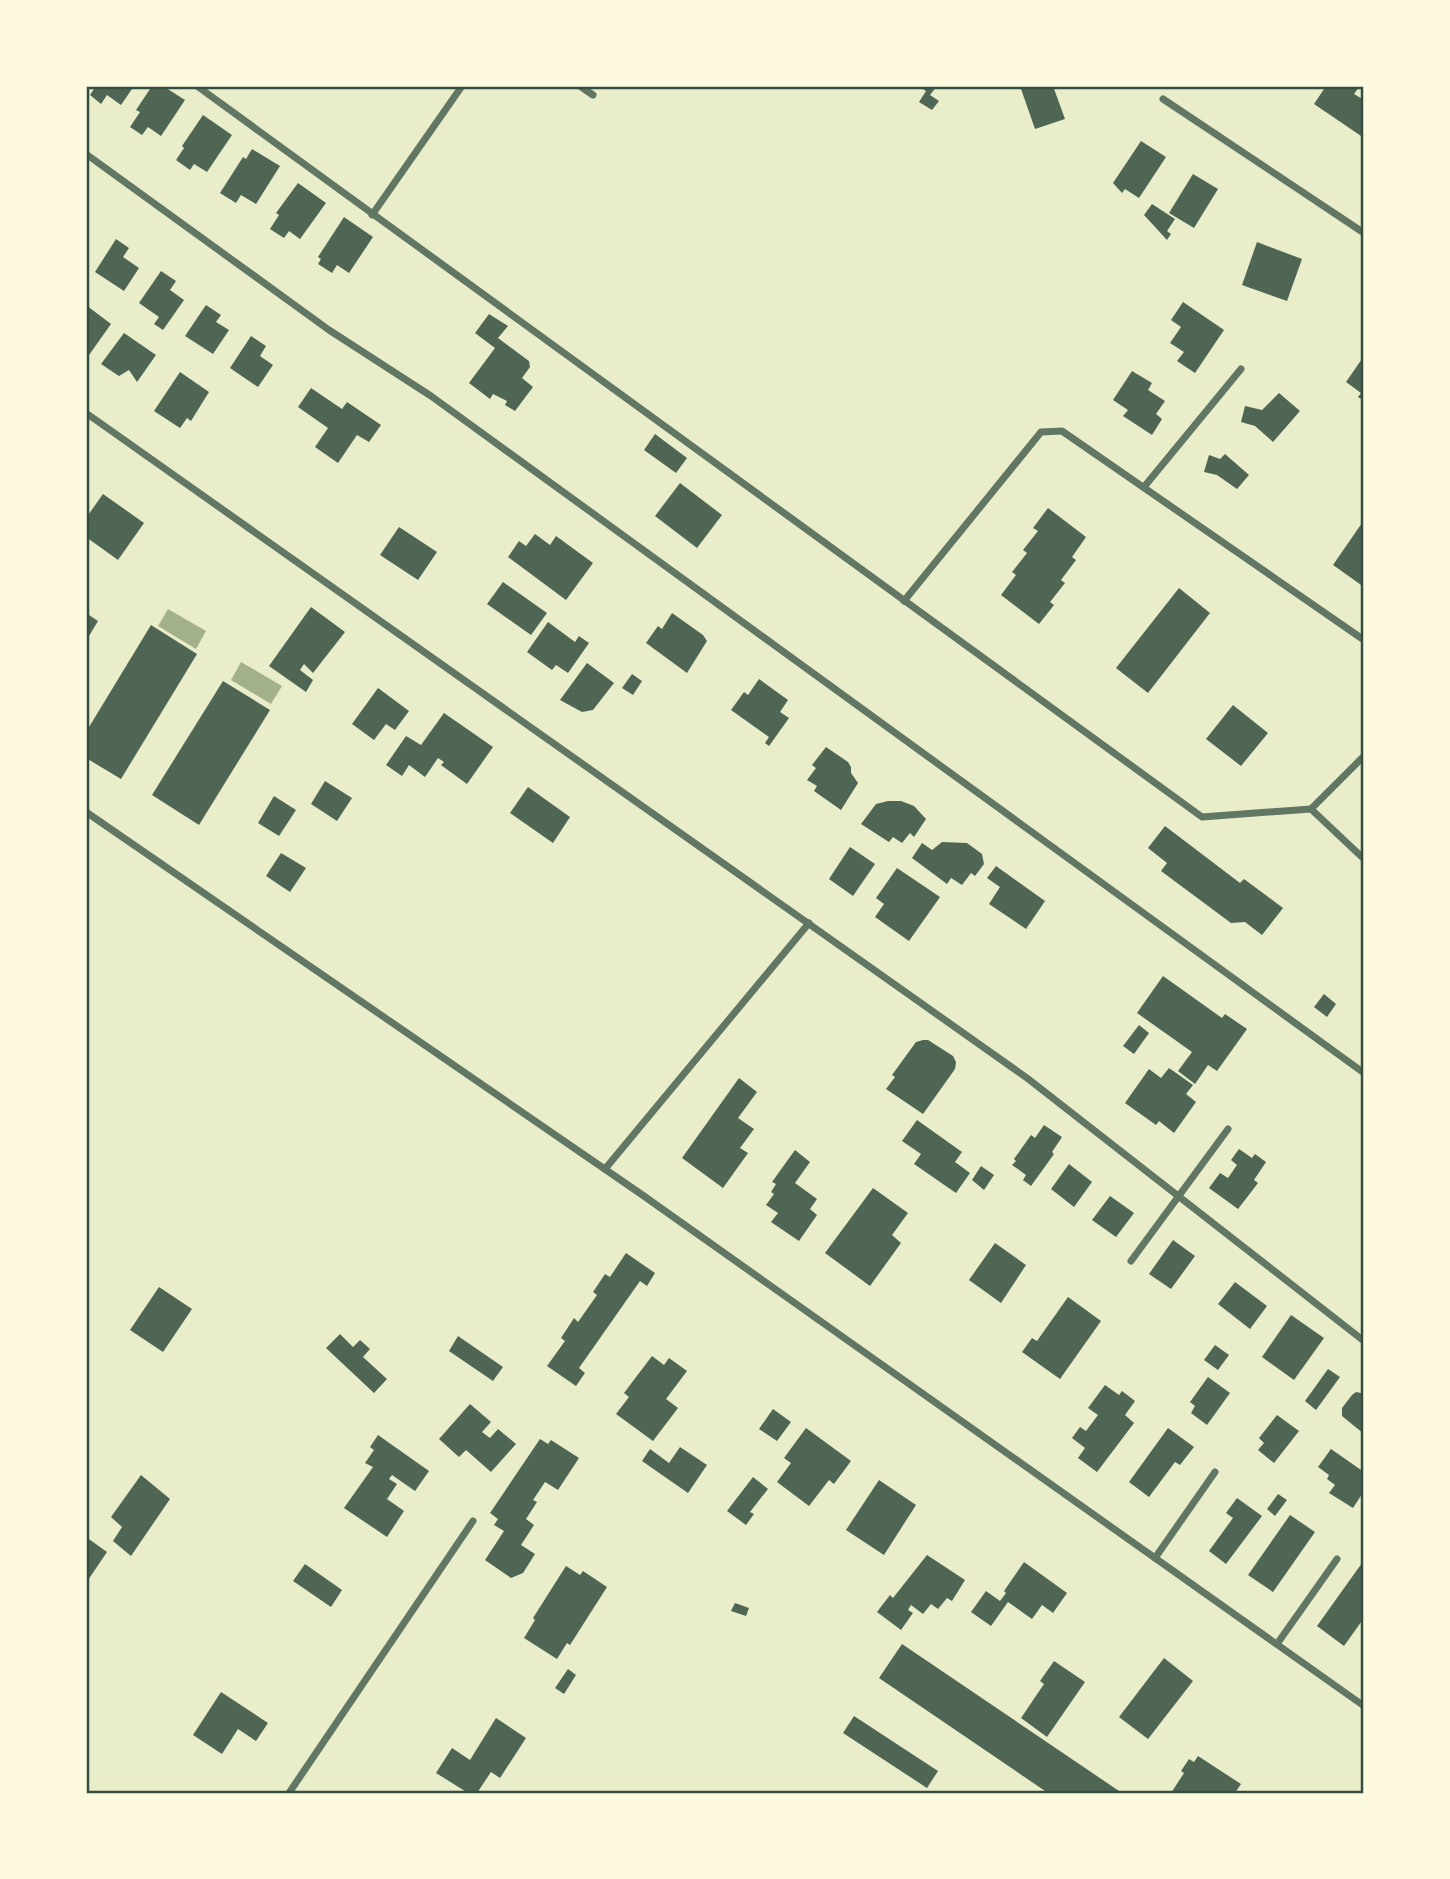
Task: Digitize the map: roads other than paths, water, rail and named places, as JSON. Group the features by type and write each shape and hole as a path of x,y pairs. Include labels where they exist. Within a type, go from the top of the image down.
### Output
{"street":[{"path":"197,86 1202,817 1311,809 1364,756"},
{"path":"372,215 462,86"},
{"path":"580,86 593,95"},
{"path":"1163,99 1364,233"},
{"path":"86,154 329,330 430,396 1364,1073"},
{"path":"1143,487 1241,369"},
{"path":"86,413 1027,1078 1364,1340"},
{"path":"904,601 1041,432 1062,431 1364,640"},
{"path":"1311,809 1364,859"},
{"path":"86,812 604,1169 1364,1706"},
{"path":"604,1169 809,923"},
{"path":"1131,1261 1228,1129"},
{"path":"1155,1558 1215,1472"},
{"path":"289,1793 474,1521"},
{"path":"1277,1644 1337,1559"}]}
